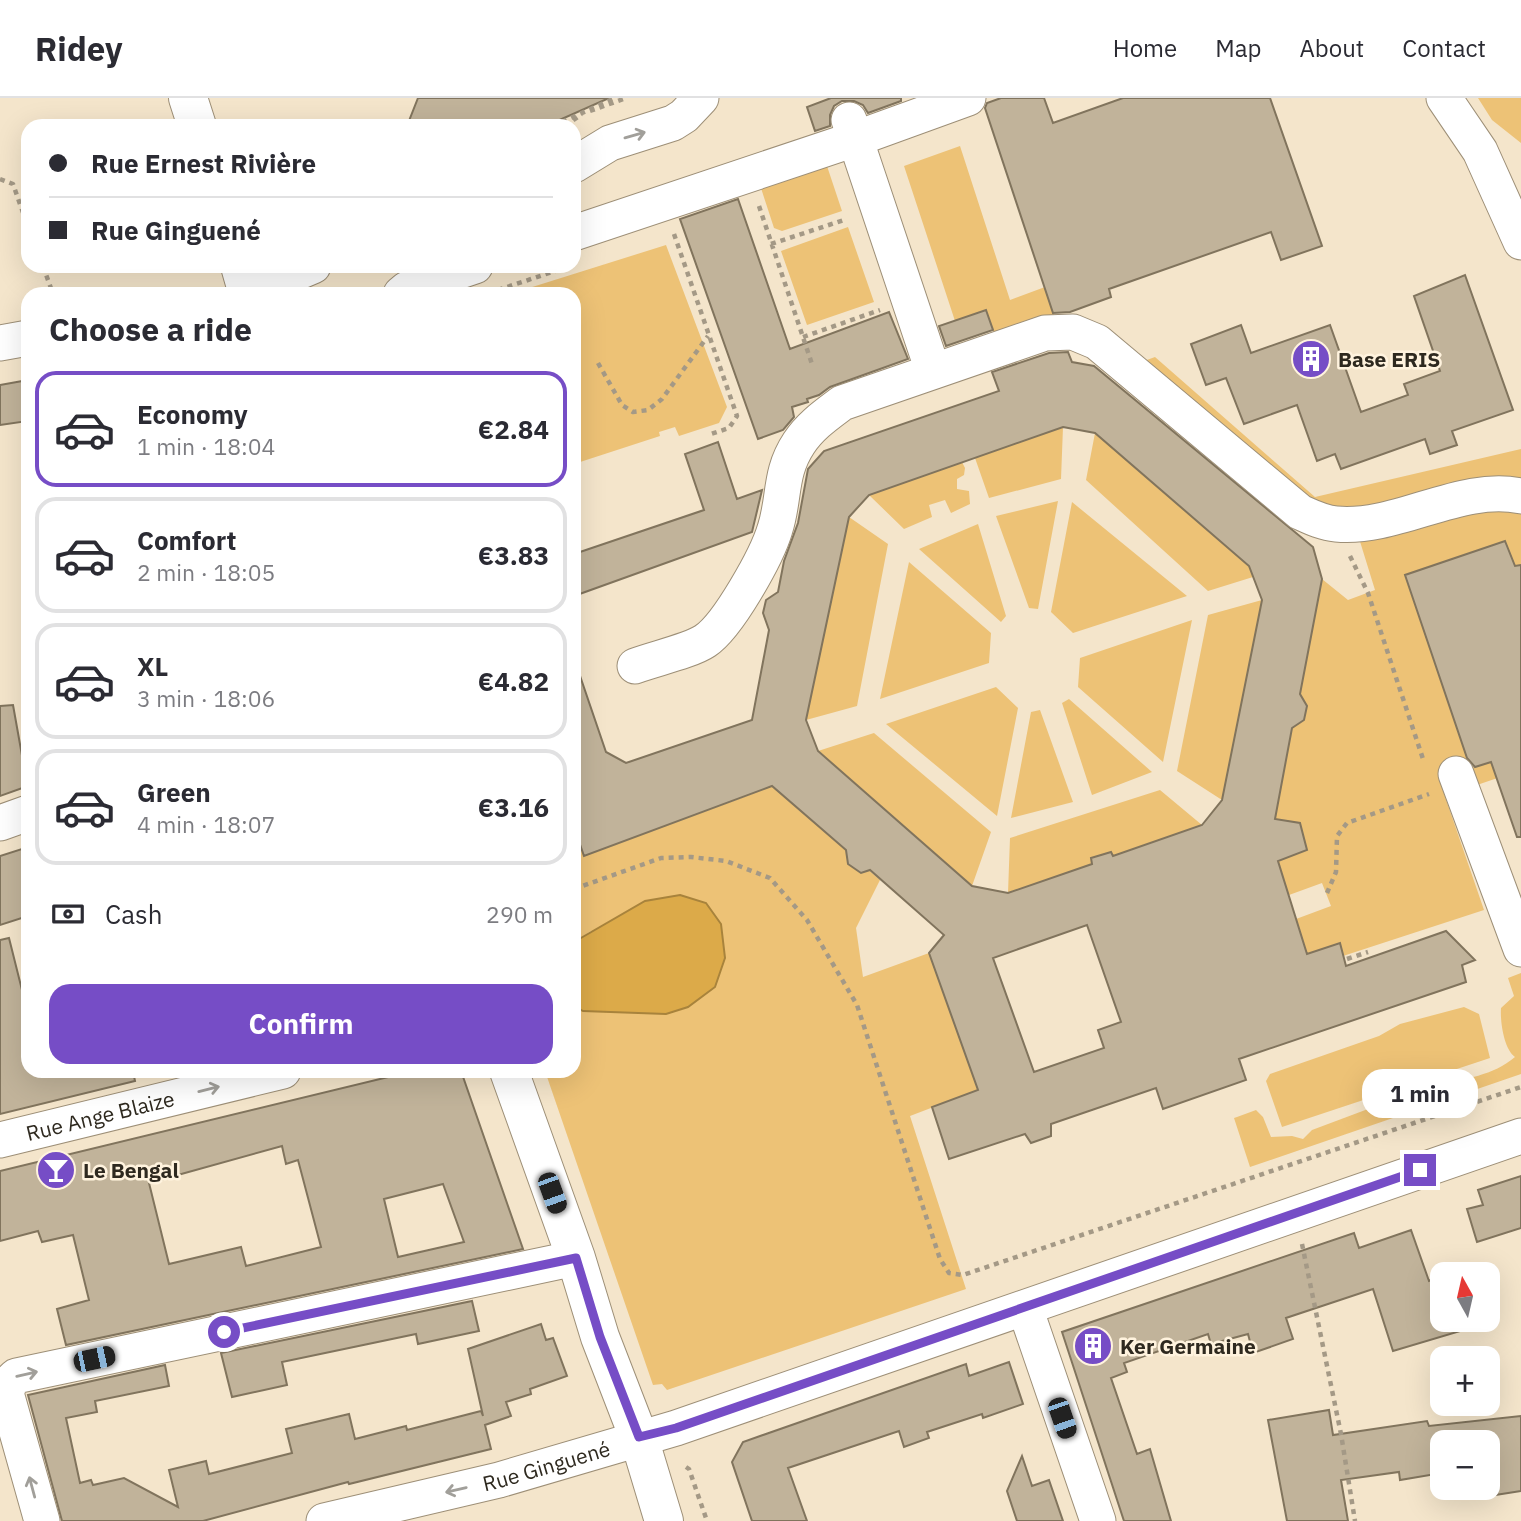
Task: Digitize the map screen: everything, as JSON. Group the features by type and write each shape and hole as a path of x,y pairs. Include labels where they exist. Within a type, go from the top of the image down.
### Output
{"main road":[{"path":"188,98 195,119"},
{"path":"512,1078 576,1258 596,1324 639,1437 664,1521"}],"street":[{"path":"581,161 610,143 673,123 684,116 701,98"},
{"path":"581,231 748,175 852,130 968,98"},
{"path":"1444,98 1513,204 1521,242"},
{"path":"852,130 933,371"},
{"path":"264,287 297,273"},
{"path":"413,287 454,273"},
{"path":"635,666 704,642 719,628 762,561 776,528 784,474 799,443 817,422 842,403 1045,333 1073,332 1097,342 1300,512 1335,524 1374,522 1476,497 1511,494 1521,496"},
{"path":"0,343 21,339"},
{"path":"1438,775 1521,949"},
{"path":"0,822 21,815"},
{"name":"Rue Ange Blaize","path":"0,1140 254,1078"},
{"name":"Rue Ginguené","path":"324,1521 499,1480 676,1428 1521,1136"},
{"path":"42,1521 6,1393 10,1382 16,1376 576,1258"},
{"path":"1025,1308 1098,1521"}],"path":[{"path":"568,119 615,98"},
{"path":"748,175 812,364"},
{"path":"0,178 13,184 21,207"},
{"path":"663,203 737,416 729,428 711,434"},
{"path":"771,244 879,209"},
{"path":"507,287 549,273"},
{"path":"803,338 911,299"},
{"path":"598,363 622,405 633,412 649,410 662,399 709,335"},
{"path":"1327,893 1336,872 1337,836 1347,823 1429,794 1438,775 1368,593 1335,524"},
{"path":"581,886 660,858 691,857 726,861 769,878 807,919 857,1005 940,1259 949,1273 963,1275 1521,1087"},
{"path":"1347,959 1368,953"},
{"path":"1293,1213 1304,1249 1341,1434 1355,1521"}],"shaded area":[{"path":"1478,98 1521,98 1521,143 1492,120"},
{"path":"960,146 1010,300 1045,287 1055,317 996,338 985,310 955,321 904,166"},
{"path":"826,163 842,211 782,231 774,228 759,182"},
{"path":"848,227 874,302 807,325 781,251"},
{"path":"666,245 727,407 719,423 679,436 675,427 659,432 660,436 581,462 581,287 532,287"},
{"path":"1155,357 1315,497 1521,449 1521,486 1324,515 1133,365"},
{"path":"1063,427 1061,479 989,498 975,458"},
{"path":"1095,433 1249,566 1253,577 1208,591 1086,480"},
{"path":"962,462 964,475 957,479 957,489 969,491 970,504 951,513 945,500 929,505 932,517 904,529 869,495"},
{"path":"1058,501 1038,609 1029,608 996,516"},
{"path":"1072,502 1187,596 1073,633 1051,612"},
{"path":"1521,504 1521,565 1515,566 1505,541 1405,576 1471,768 1521,752 1521,770 1477,785 1471,769 1439,779 1484,910 1343,956 1307,954 1296,919 1331,906 1322,883 1289,895 1278,861 1307,850 1300,823 1275,819 1293,722 1300,723 1304,720 1307,706 1299,698 1322,579 1348,600 1375,590 1358,535"},
{"path":"849,517 888,544 857,706 806,720"},
{"path":"978,524 1006,616 1001,622 919,549"},
{"path":"909,562 991,633 989,663 880,699"},
{"path":"1262,600 1222,800 1177,771 1208,615"},
{"path":"1192,620 1163,762 1078,687 1080,658"},
{"path":"996,687 1018,708 997,816 886,724"},
{"path":"1069,699 1152,772 1092,795 1062,703"},
{"path":"1040,710 1073,802 1011,818 1031,712"},
{"path":"874,733 991,832 972,886 818,751"},
{"path":"756,772 880,880 856,928 863,977 929,953 978,1090 910,1116 966,1289 667,1390 662,1384 653,1385 547,1078 581,1078 581,1010 583,1011 591,931 581,937 581,847 584,856 752,794"},
{"path":"1160,790 1202,825 1113,856 1091,858 1092,864 1008,893 1010,838"},
{"path":"680,895 706,903 721,924 725,958 715,987 688,1007 666,1014 581,1010 581,938 645,901"},
{"path":"1521,973 1521,1074 1250,1167 1234,1118 1256,1110 1263,1117 1271,1137 1292,1136 1303,1139 1312,1130 1384,1103 1478,1076 1515,1057 1505,1042 1501,1008 1514,996 1508,978"},
{"path":"1464,1007 1479,1014 1490,1058 1282,1127 1266,1081 1270,1074 1379,1036 1400,1024"}],"building":[{"path":"418,98 609,98 562,119 410,119"},
{"path":"831,98 901,98 901,101 868,113 863,105 854,101 842,101 834,106 830,115 830,126 815,131 807,107"},
{"path":"1001,98 1044,98 1053,123 1123,98 1270,98 1322,246 1281,260 1271,232 1109,289 1111,297 1070,312 1053,313 985,108 987,103"},
{"path":"738,199 790,349 889,312 908,359 830,387 807,399 808,402 792,407 794,417 783,430 758,439 680,219"},
{"name":"Base ERIS","path":"1465,275 1513,410 1452,431 1457,445 1430,454 1425,439 1341,469 1335,454 1317,461 1297,405 1244,424 1226,378 1206,385 1191,344 1241,325 1251,353 1330,325 1361,412 1408,395 1404,384 1440,371 1414,296"},
{"path":"986,310 993,330 946,346 939,326"},
{"path":"1068,352 1072,362 1094,366 1313,547 1322,579 1300,694 1307,706 1304,720 1292,728 1275,819 1300,823 1307,850 1278,861 1307,954 1340,943 1346,966 1446,931 1475,960 1462,965 1466,982 1239,1059 1246,1080 1163,1109 1156,1088 1051,1124 1051,1136 1031,1143 1025,1134 949,1159 932,1107 978,1090 929,953 944,935 870,870 861,873 848,864 846,850 772,786 584,856 581,847 581,679 606,752 626,763 752,720 769,630 763,613 766,600 778,592 784,561 798,523 808,469 824,451 999,391 992,372 1049,353","holes":["1063,427 1095,433 1249,566 1262,600 1222,800 1202,825 1113,856 1111,852 1091,858 1092,864 1008,893 972,886 818,751 806,720 849,517 869,495","1087,925 1121,1022 1098,1030 1104,1048 1034,1072 993,958"]},
{"path":"21,381 21,422 0,425 0,385"},
{"path":"718,442 737,499 762,490 752,532 581,593 581,552 704,510 685,454"},
{"path":"1505,541 1515,566 1521,565 1521,837 1517,837 1491,762 1475,767 1467,758 1405,575"},
{"path":"13,705 21,750 21,788 0,796 0,706"},
{"path":"21,849 21,918 0,925 0,856"},
{"path":"9,938 21,986 21,1078 134,1078 135,1081 0,1114 0,940"},
{"path":"384,1078 463,1078 523,1249 66,1345 57,1309 89,1300 73,1235 42,1242 38,1231 0,1241 0,1171","holes":["282,1146 286,1164 298,1160 321,1247 246,1266 241,1247 169,1264 149,1183","443,1184 464,1242 398,1257 384,1199"]},
{"path":"1521,1176 1521,1228 1477,1242 1467,1209 1483,1205 1478,1190"},
{"path":"1411,1230 1430,1281 1430,1332 1457,1332 1393,1351 1373,1289 1286,1318 1293,1339 1253,1353 1248,1334 1211,1344 1208,1334 1124,1363 1127,1372 1111,1378 1137,1454 1150,1449 1171,1521 1124,1521 1062,1332 1354,1233 1359,1248"},
{"path":"472,1301 479,1331 418,1344 416,1334 282,1362 287,1385 232,1397 221,1353"},
{"path":"541,1324 546,1340 553,1338 567,1376 530,1389 531,1394 506,1402 511,1416 485,1425 491,1449 349,1484 348,1482 203,1521 62,1521 28,1395 165,1365 169,1386 95,1401 97,1412 66,1418 80,1483 91,1480 93,1485 124,1478 178,1507 169,1470 206,1461 209,1474 292,1453 286,1429 349,1414 355,1439 406,1426 407,1430 481,1411 483,1416 468,1349"},
{"path":"1009,1362 1023,1404 983,1418 982,1414 927,1432 929,1438 904,1447 899,1431 788,1468 807,1521 752,1521 732,1462 743,1442 966,1364 969,1376"},
{"path":"1329,1410 1333,1435 1427,1421 1429,1426 1521,1416 1521,1491 1500,1494 1500,1430 1430,1430 1430,1475 1400,1480 1399,1472 1341,1480 1348,1521 1287,1521 1268,1420"},
{"path":"1022,1456 1032,1486 1049,1480 1063,1521 1017,1521 1007,1491"}],"place":[{"name":"Base ERIS","path":"1311,359"},
{"name":"Le Bengal","path":"56,1170"},
{"name":"Ker Germaine","path":"1093,1346"}],"route":[{"path":"224,1332 576,1258 591,1312 639,1437 676,1428 1420,1170"}]}
